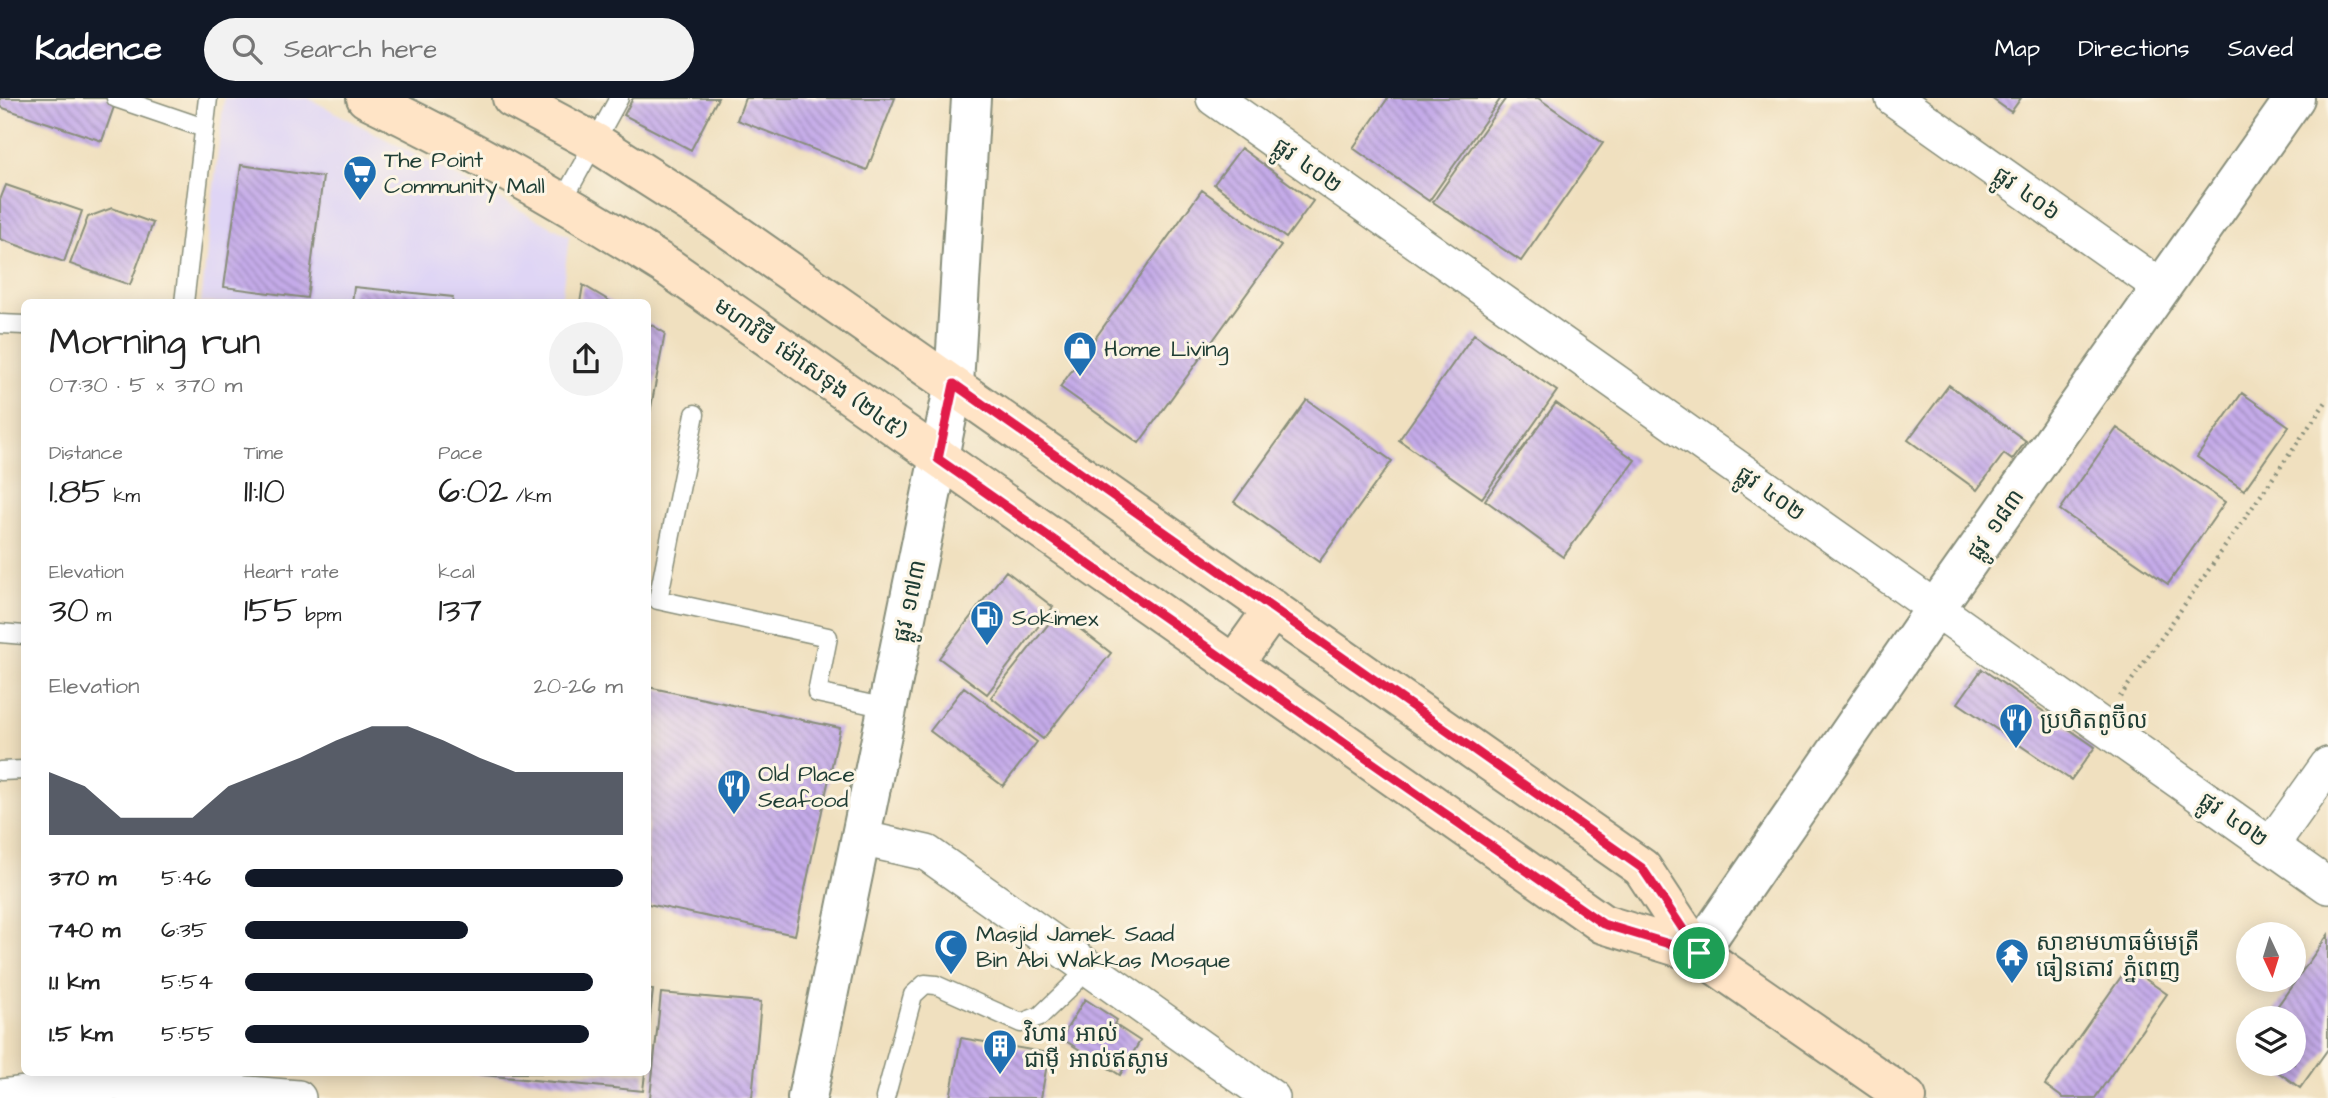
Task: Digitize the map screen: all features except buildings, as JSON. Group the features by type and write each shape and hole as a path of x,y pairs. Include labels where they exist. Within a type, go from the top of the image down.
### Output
{"main road":[{"name":"មហាវិថី ម៉ៅសេទុង (២៤៥)","path":"366,98 459,142 562,200 668,267 1603,924 1699,953 1906,1098"},
{"name":"មហាវិថី ម៉ៅសេទុង (២៤៥)","path":"512,98 596,143 712,217 1642,868 1699,953"},
{"path":"1233,665 1273,609"}],"street":[{"name":"ផ្លូវ ១៧៣","path":"807,1098 954,384 971,98"},
{"name":"ផ្លូវ ៤០២","path":"1214,98 2328,886"},
{"name":"ផ្លូវ ៤០៦","path":"1893,98 2161,287"},
{"name":"ផ្លូវ ១៨៣","path":"1699,953 1935,609 2295,98"},
{"path":"2271,845 2328,765"},
{"path":"860,838 927,853 1272,1098"},
{"path":"0,1097 114,1083 298,1098"}],"lane":[{"path":"116,98 204,128"},
{"path":"184,299 208,98"},
{"path":"562,200 619,98"},
{"path":"0,324 21,325"},
{"path":"695,414 658,600 828,637 817,693 887,708"},
{"path":"0,633 21,635"},
{"path":"0,771 21,770"},
{"path":"884,1098 913,995 925,984 936,985 1021,1023 1040,1016 1090,968"}],"path":[{"path":"2100,724 2328,399"}],"shaded area":[{"name":"The Point Community Mall","path":"224,98 308,98 569,236 561,299 201,299"}],"place":[{"name":"The Point Community Mall","path":"360,202"},
{"name":"Home Living","path":"1080,378"},
{"name":"Sokimex","path":"987,647"},
{"name":"ប្រហិតពូប៊ីល","path":"2016,750"},
{"name":"Old Place Seafood","path":"734,816"},
{"name":"Masjid Jamek Saad Bin Abi Wakkas Mosque","path":"951,976"},
{"name":"សាខាមហាធម៌មេត្រី ធៀនតោវ ភ្នំពេញ","path":"2012,985"},
{"name":"វិហារ អាល់ ជាម៉ី អាល់ឥស្លាម","path":"1000,1076"}],"route":[{"path":"954,384 1642,868 1699,953 1603,924 938,459 954,384"}]}
